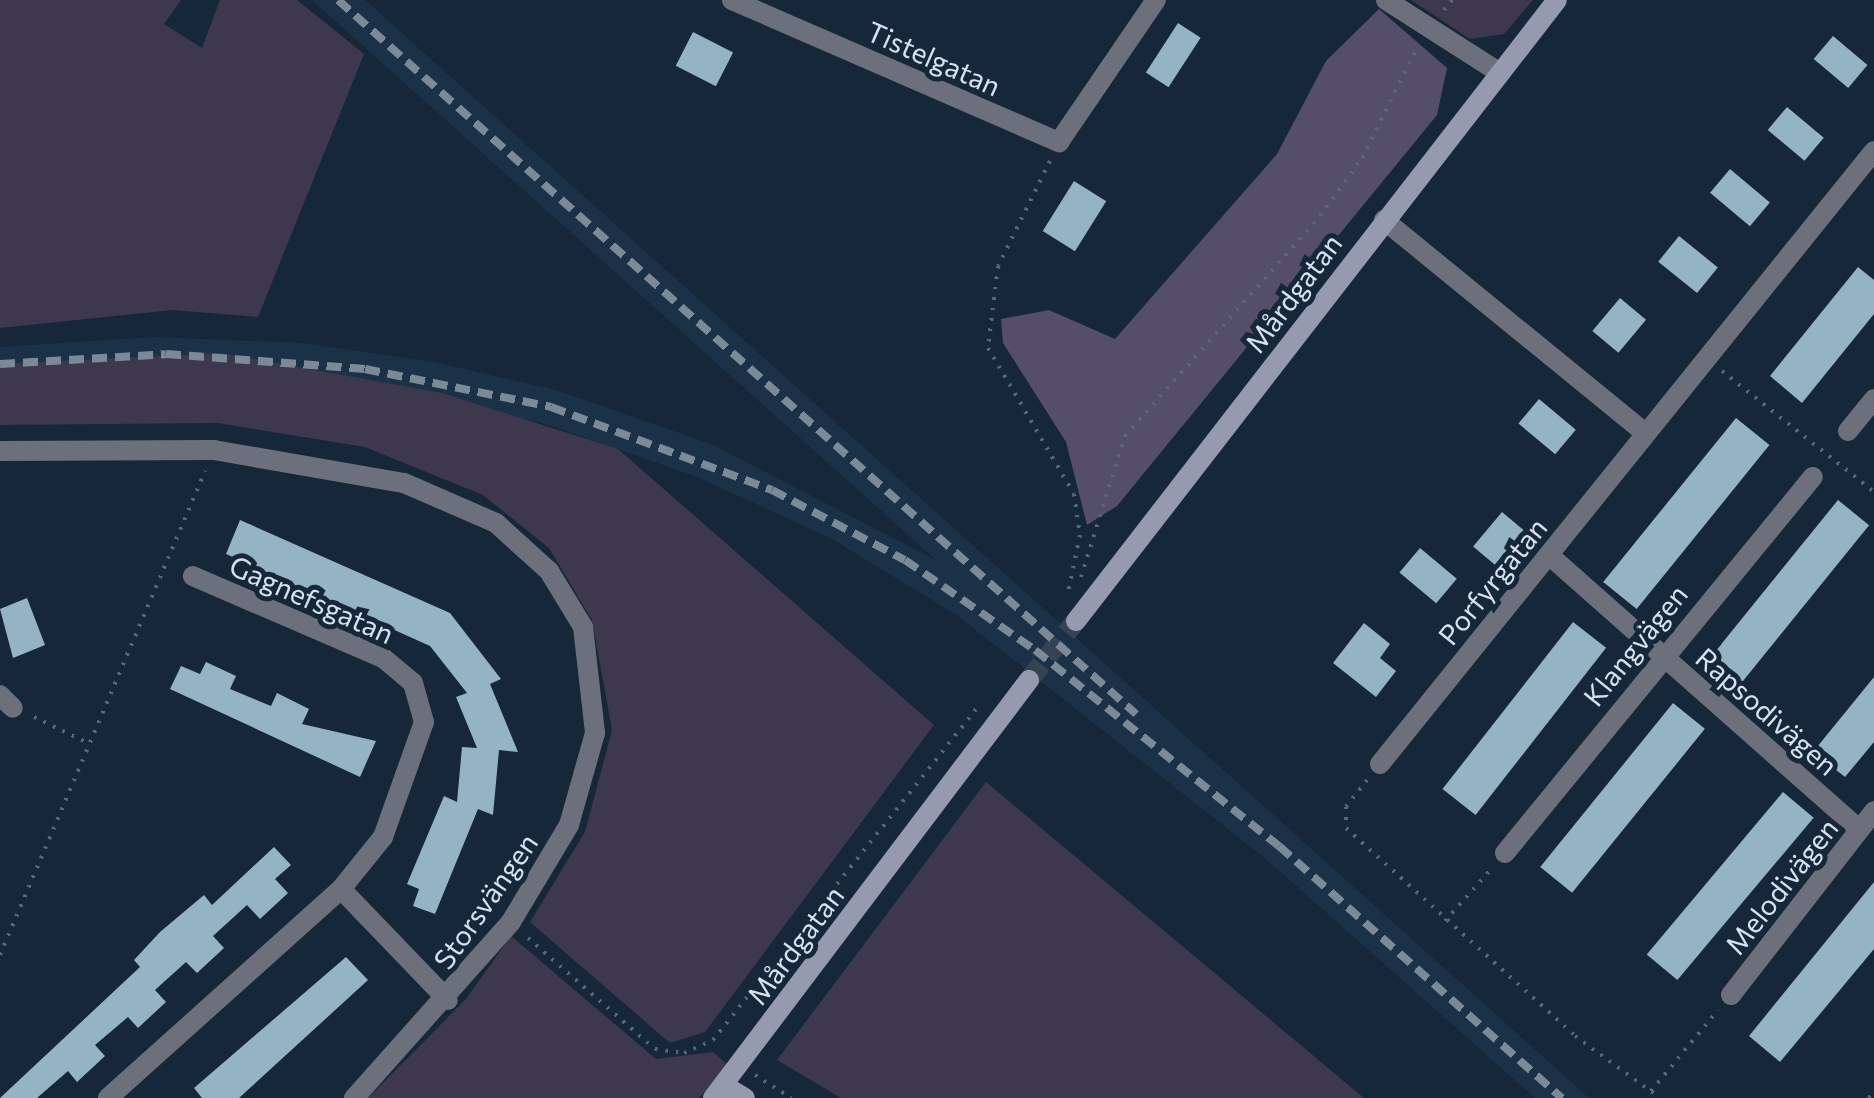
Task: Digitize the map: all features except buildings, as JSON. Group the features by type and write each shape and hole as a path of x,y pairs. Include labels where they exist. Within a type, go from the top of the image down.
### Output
{"street":[{"name":"Tistelgatan","path":"732,0 1059,142"},
{"path":"1059,142 1156,0"},
{"path":"1386,0 1500,74"},
{"name":"Mårdgatan","path":"1069,616 1558,0"},
{"name":"Porfyrgatan","path":"1380,764 1644,432 1874,152"},
{"path":"1384,220 1644,432"},
{"path":"1848,431 1874,399"},
{"name":"Storsvängen","path":"0,451 214,450 404,483 496,524 549,571 582,627 595,733 569,825 511,922 448,1000 354,1098"},
{"name":"Klangvägen","path":"1504,853 1661,654 1813,476"},
{"name":"Rapsodivägen","path":"1549,555 1859,829"},
{"name":"Gagnefsgatan","path":"108,1098 341,890 383,837 420,742 414,683 383,658 194,576"},
{"name":"Mårdgatan","path":"718,1092 1029,680"},
{"name":"Melodivägen","path":"1731,995 1874,811"},
{"path":"341,890 448,1000"},
{"path":"718,1092 745,1098"}],"path":[{"path":"1070,600 1125,436 1320,216 1430,28 1452,0"},
{"path":"1059,142 998,266 986,309 996,365 1074,494 1080,535 1069,616"},
{"path":"1706,358 1874,492"},
{"path":"1813,476 1848,431"},
{"path":"0,955 214,450"},
{"path":"511,922 655,1049 684,1053 713,1040 812,905 991,694"},
{"path":"6,701 88,743"},
{"path":"1380,764 1346,807 1346,828 1445,922 1660,1098"},
{"path":"1445,922 1504,853"},
{"path":"1650,1093 1731,995"},
{"path":"1870,1098 1874,1090"}],"shaded area":[{"path":"0,0 181,0 164,24 202,48 220,0 297,0 364,54 258,317 172,310 0,328"},
{"path":"312,0 365,0 1589,1098 1535,1098 1267,860 958,616 832,539 697,477 546,424 428,398 0,383 0,347 154,337 302,343 434,362 556,390 711,444 936,560"},
{"path":"1411,0 1533,0 1504,34 1470,39"},
{"path":"1379,9 1447,68 1437,115 1117,506 1087,525 1066,442 1003,343 1001,319 1049,310 1115,339 1277,154 1326,61"},
{"path":"221,353 442,393 618,449 934,725 705,1032 670,1043 530,922 585,832 612,730 592,620 549,548 483,495 365,447 218,423 0,425 0,364"},
{"path":"986,782 1364,1098 841,1098 777,1060"},
{"path":"511,936 656,1059 713,1052 730,1067 699,1098 368,1098 466,999"}],"tunnel":[{"path":"1029,680 1076,621"}],"railway":[{"path":"338,0 1136,714"},
{"path":"0,364 166,354 365,369 551,407 772,490 905,560 1035,650 1279,846 1562,1098"}]}
